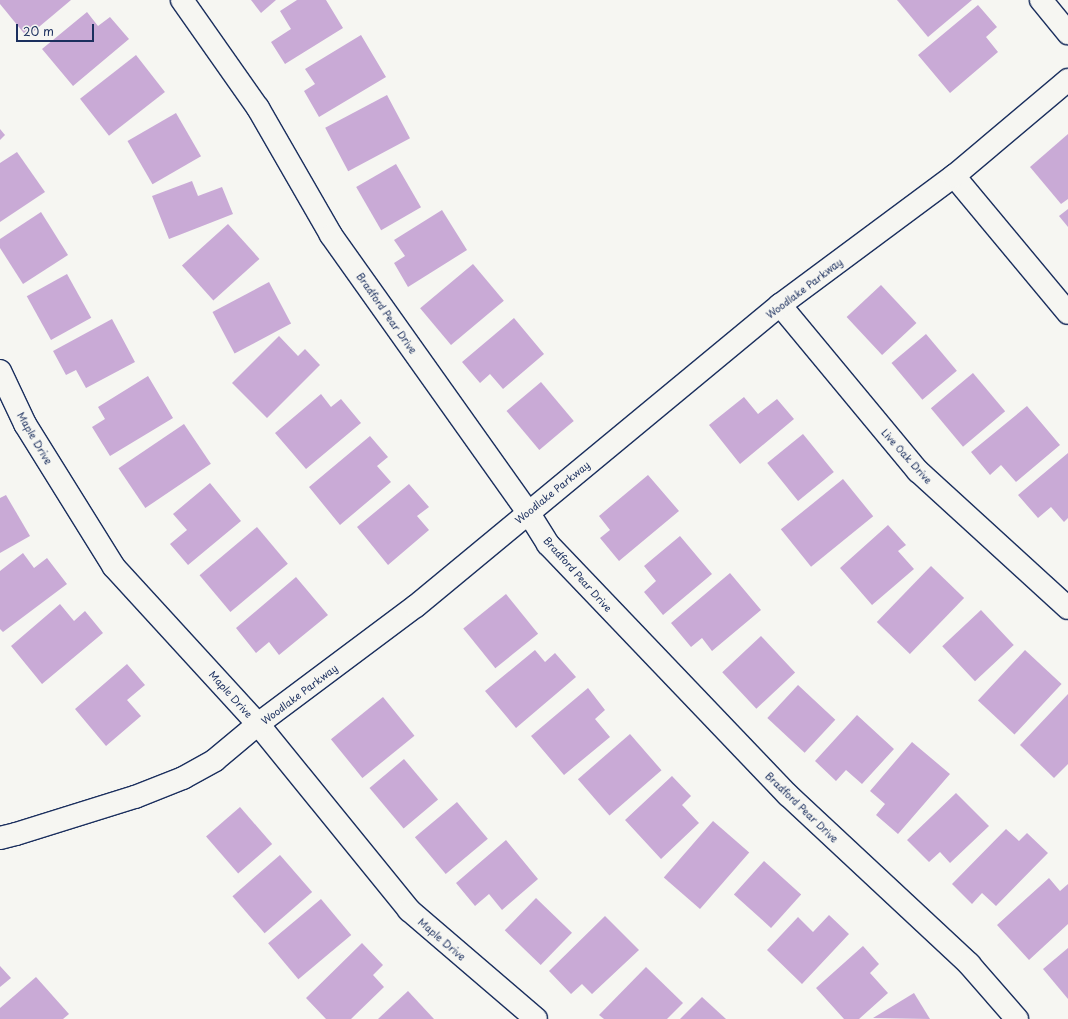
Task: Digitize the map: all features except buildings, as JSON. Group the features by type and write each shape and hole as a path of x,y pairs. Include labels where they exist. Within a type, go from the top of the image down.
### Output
{"street":[{"name":"Bradford Pear Drive","path":"182,0 258,108 331,234 528,512 548,544 788,795 969,964 1018,1019"},
{"path":"1041,0 1068,33"},
{"name":"Woodlake Parkway","path":"0,838 135,797 183,778 215,760 258,724 416,606 528,512 780,306 954,176 1068,80"},
{"path":"954,176 976,200 1068,313"},
{"name":"Live Oak Drive","path":"780,306 918,472 1068,608"},
{"name":"Maple Drive","path":"0,371 25,424 114,567 258,724 409,910 536,1019"}]}
